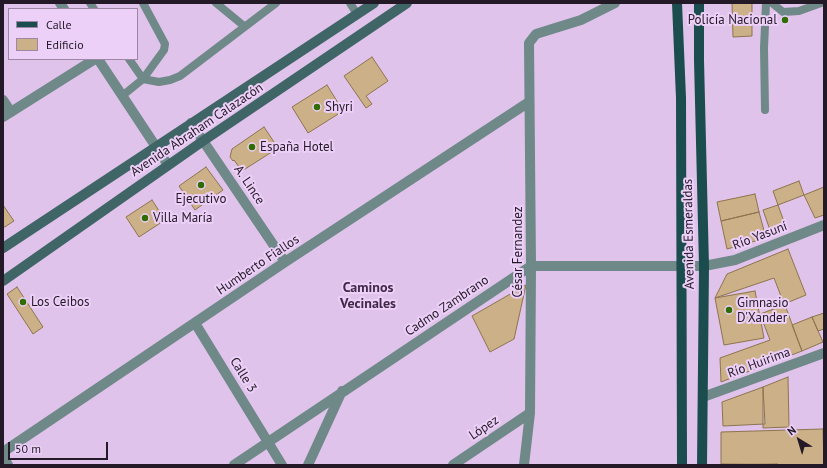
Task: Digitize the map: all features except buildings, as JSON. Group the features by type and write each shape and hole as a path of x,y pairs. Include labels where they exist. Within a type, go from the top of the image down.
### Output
{"main road":[{"name":"Avenida Abraham Calazacón","path":"3,248 191,122 374,3"},
{"name":"Avenida Abraham Calazacón","path":"3,281 203,140 407,3"},
{"name":"Avenida Esmeraldas","path":"677,3 681,98 682,465"},
{"name":"Avenida Esmeraldas","path":"699,3 704,266 704,397 702,465"}],"street":[{"name":"César Fernandez","path":"524,465 530,412 531,266 529,43 536,34 581,20 615,3"},
{"path":"3,100 7,114 95,60"},
{"path":"98,60 168,165"},
{"name":"Humberto Fiallos","path":"3,452 285,262 529,102"},
{"name":"A. Lince","path":"191,122 285,262"},
{"name":"Río Yasuní","path":"704,266 735,260 824,225"},
{"path":"531,266 704,266"},
{"name":"Cadmo Zambrano","path":"234,465 531,266"},
{"name":"Calle 3","path":"195,323 282,465"},
{"name":"Río Huirima","path":"704,397 824,353"},
{"path":"308,465 342,392"},
{"name":"López","path":"453,465 530,412"},
{"path":"3,456 8,465"}],"lane":[{"path":"122,96 143,78 164,50 165,44 143,3"},
{"path":"216,3 244,26"},
{"path":"130,60 143,78 159,82 170,80 180,76 276,3"},
{"path":"350,3 357,14"},
{"path":"765,110 764,48 766,3"},
{"path":"772,3 783,12 799,11 821,3"}],"place":[{"name":"Policía Nacional","path":"785,20"},
{"name":"Shyri","path":"317,107"},
{"name":"España Hotel","path":"252,147"},
{"name":"Ejecutivo","path":"201,185"},
{"name":"Villa María","path":"145,218"},
{"name":"Los Ceibos","path":"23,302"},
{"name":"Gimnasio D'Xander","path":"729,310"}],"district":[{"name":"Caminos Vecinales","path":"368,296"}]}
